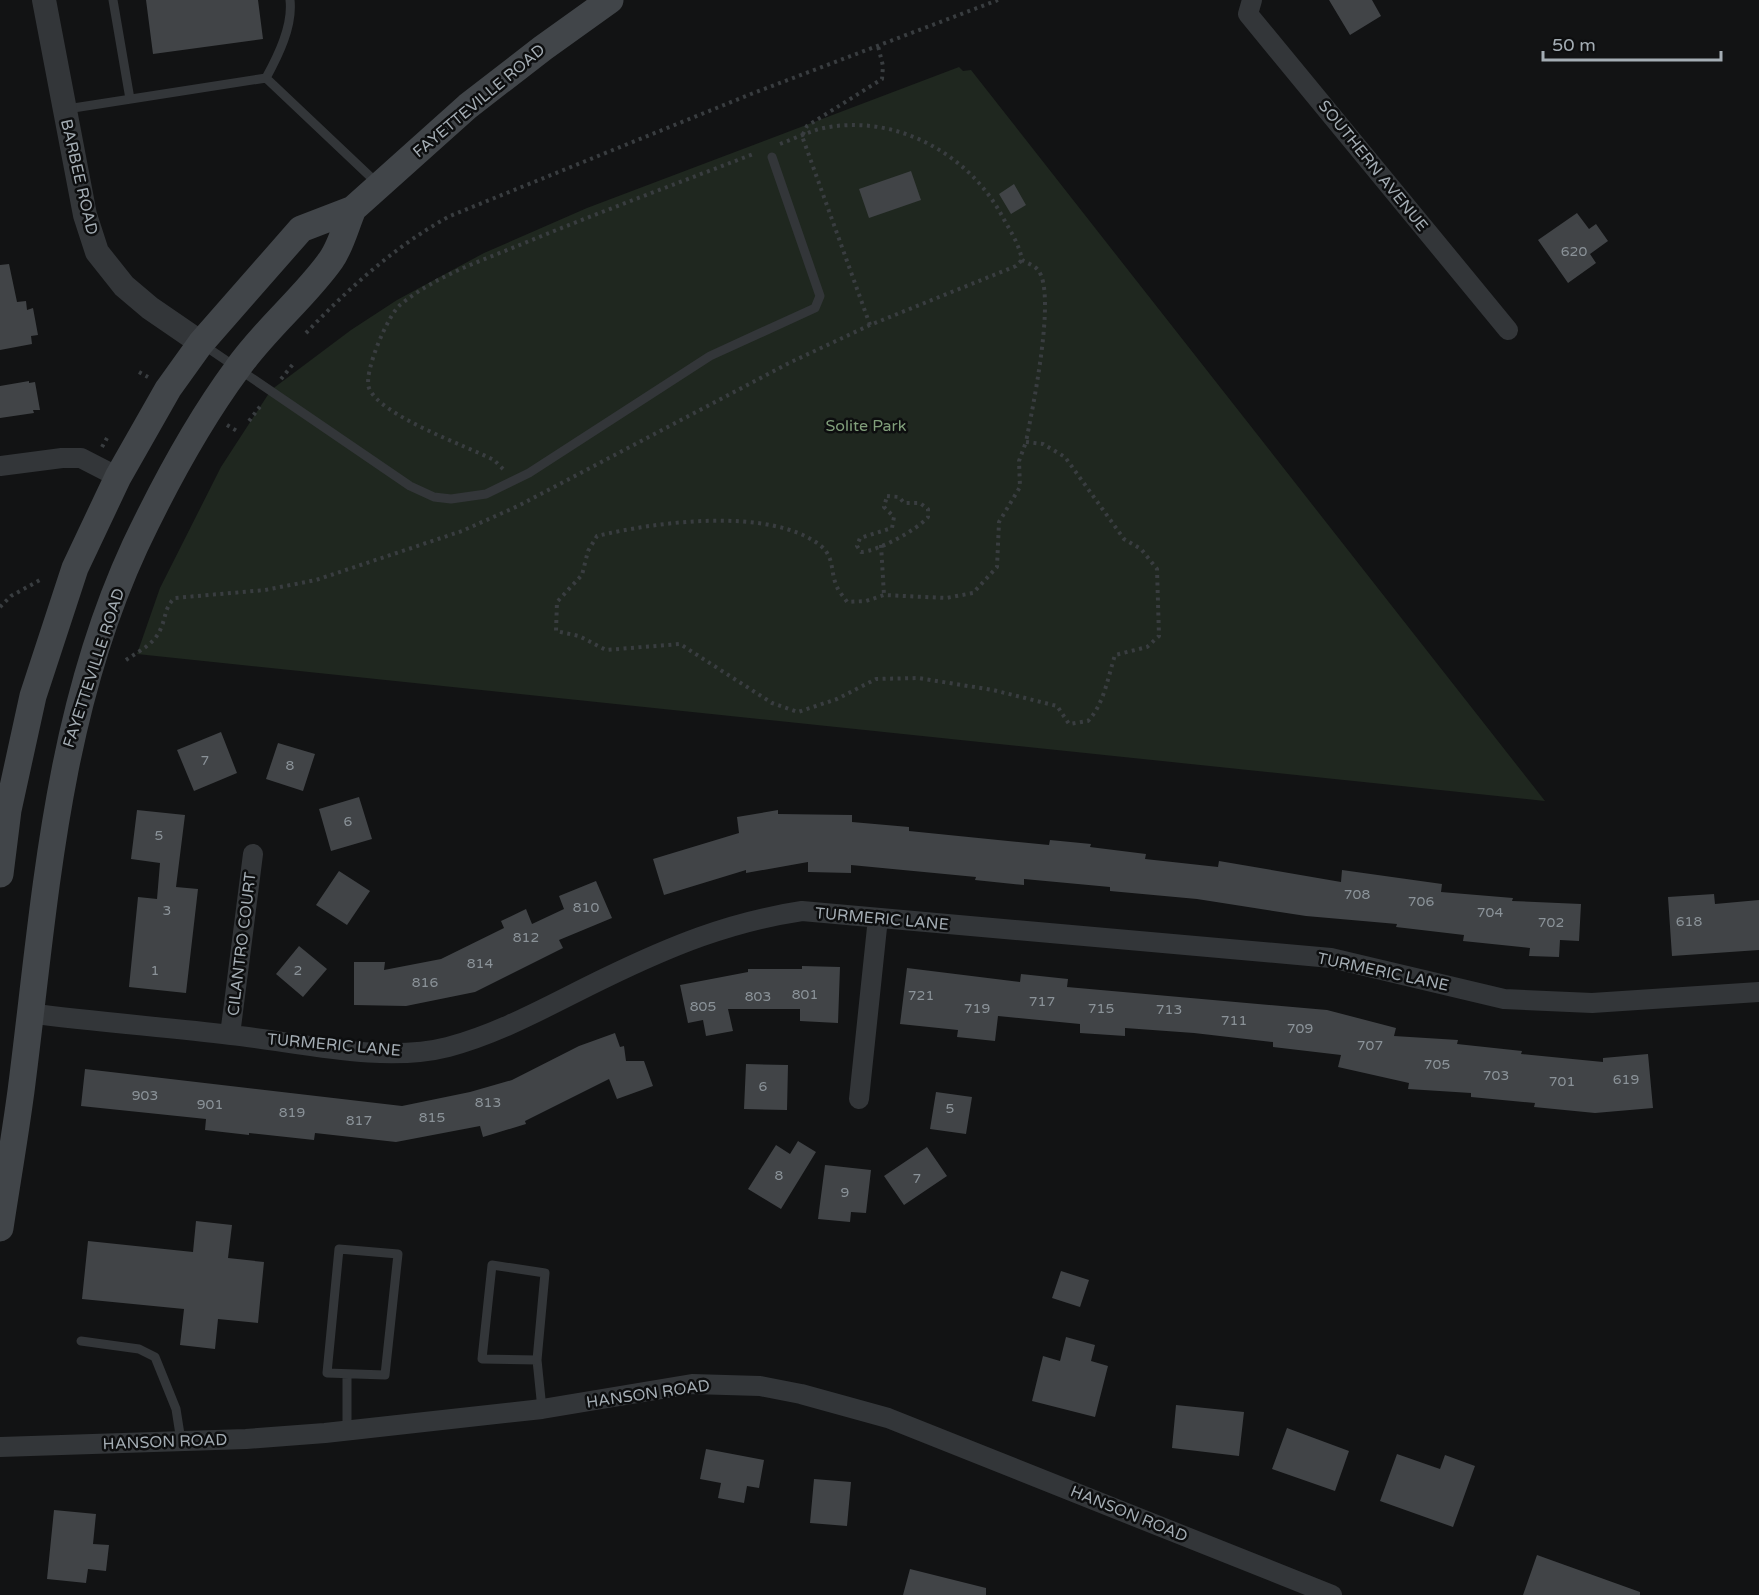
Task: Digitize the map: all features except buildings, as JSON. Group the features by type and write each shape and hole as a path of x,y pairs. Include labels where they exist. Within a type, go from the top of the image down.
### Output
{"main road":[{"name":"FAYETTEVILLE ROAD","path":"0,874 8,810 33,696 75,568 118,477 168,389 201,343 301,229 353,209 468,106 610,0"},
{"name":"FAYETTEVILLE ROAD","path":"0,1228 21,1090 28,1013 55,815 79,705 114,600 135,547 207,413 237,368 332,259 353,209"}],"street":[{"name":"BARBEE ROAD","path":"44,0 63,110 85,216 98,252 124,286 150,308 201,343"},
{"name":"SOUTHERN AVENUE","path":"1252,0 1248,14 1508,330"},
{"path":"0,466 62,458 81,458 118,477"},
{"name":"CILANTRO COURT","path":"231,1035 253,854"},
{"name":"TURMERIC LANE","path":"28,1013 389,1053 445,1048 511,1025 666,949 756,918 802,911 1331,958 1504,999 1592,1003 1759,992"},
{"path":"859,1099 878,918"},
{"name":"HANSON ROAD","path":"0,1448 182,1441 346,1430 542,1409 692,1384 760,1386 801,1394 888,1418 1332,1595"}],"lane":[{"path":"113,0 130,99"},
{"path":"266,78 278,56 291,10 290,0"},
{"path":"63,110 266,78"},
{"path":"266,78 380,185"},
{"path":"201,343 383,470 428,494 468,498 486,494 543,465 700,362 815,309 820,302 819,296 771,157"},
{"path":"339,1249 398,1254 385,1375 347,1375 327,1373 339,1249"},
{"path":"537,1360 482,1359 492,1265 545,1273 537,1360 542,1409"},
{"path":"81,1341 139,1349 155,1357 176,1409 182,1441"},
{"path":"346,1430 347,1375"}],"path":[{"path":"306,333 343,294 392,254 423,231 450,216 998,0"},
{"path":"870,326 802,136 807,126 882,79 883,66 878,46"},
{"path":"776,146 819,129 852,126 880,128 915,136 943,151 971,172 990,195 1020,249 1022,260 1038,270 1045,289 1044,321 1036,390 1026,442 1019,461 1020,487 999,522 997,567 987,581 973,593 946,598 884,595 866,601 847,602 837,586 832,558 821,546 795,531 770,525 716,520 655,525 597,536 588,551 582,575 557,602 556,631 579,636 606,650 680,644 772,703 798,712 837,699 876,679 918,678 1032,699 1056,706 1069,724 1088,721 1100,709 1101,696 1115,655 1147,647 1159,636 1157,569 1141,549 1124,539 1065,456 1043,444 1026,442"},
{"path":"509,483 502,468 494,460 404,417 372,393 368,381 370,368 395,310 424,290 467,267 584,218 757,153"},
{"path":"887,496 899,496 904,503 920,503 928,509 928,517 923,523 881,545 861,552 857,546 860,538 892,528 894,516 884,507 887,496"},
{"path":"881,545 884,553 882,574 884,595"},
{"path":"0,607 11,596 40,580"}],"green space":[{"name":"Solite Park","path":"959,67 963,71 971,70 1545,801 137,654 160,588 221,467 271,390 351,330 397,300 484,253 587,208"}]}
